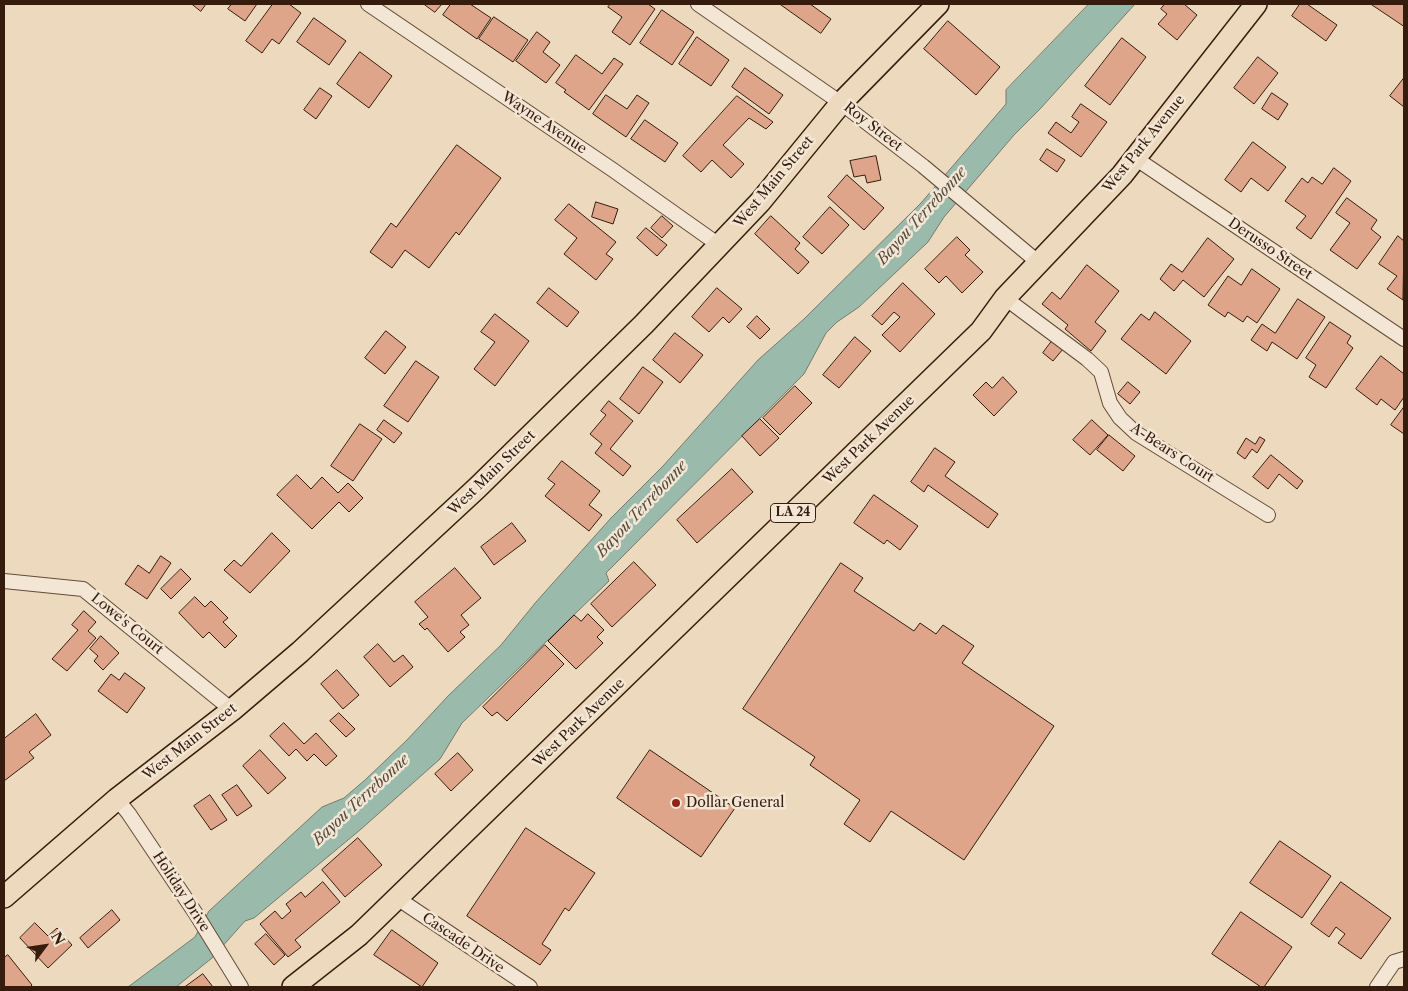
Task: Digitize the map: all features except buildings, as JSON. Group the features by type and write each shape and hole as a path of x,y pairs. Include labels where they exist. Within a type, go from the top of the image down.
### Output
{"main road":[{"name":"West Main Street","path":"4,897 117,799 232,710 300,652 477,488 644,324 760,202 841,103 938,4"},
{"name":"West Park Avenue","path":"293,987 358,935 397,898 981,331 1005,298 1122,175 1256,4"}],"street":[{"name":"Wayne Avenue","path":"368,4 613,170 719,245"},
{"name":"Roy Street","path":"698,4 841,103 923,166 1039,263"},
{"name":"Derusso Street","path":"1135,158 1404,339"},
{"name":"A-Bears Court","path":"1005,298 1087,359 1101,372 1110,403 1120,418 1136,433 1268,515"},
{"name":"Lowe's Court","path":"4,581 83,589 232,710"},
{"name":"Holiday Drive","path":"117,799 196,914 241,987"},
{"name":"Cascade Drive","path":"397,898 530,987"},
{"path":"1377,987 1394,962 1404,959"}],"water":[{"name":"Bayou Terrebonne","path":"1089,4 1135,4 1014,135 944,217 928,242 859,307 837,322 826,333 804,374 606,573 609,581 462,723 440,759 360,830 254,918 245,921 212,958 176,987 128,987 195,937 209,911 322,807 344,798 365,780 501,645 536,602 611,518 663,466 758,360 804,319 921,203 1006,104 1006,90"}],"place":[{"name":"Dollar General","path":"676,803"}]}
